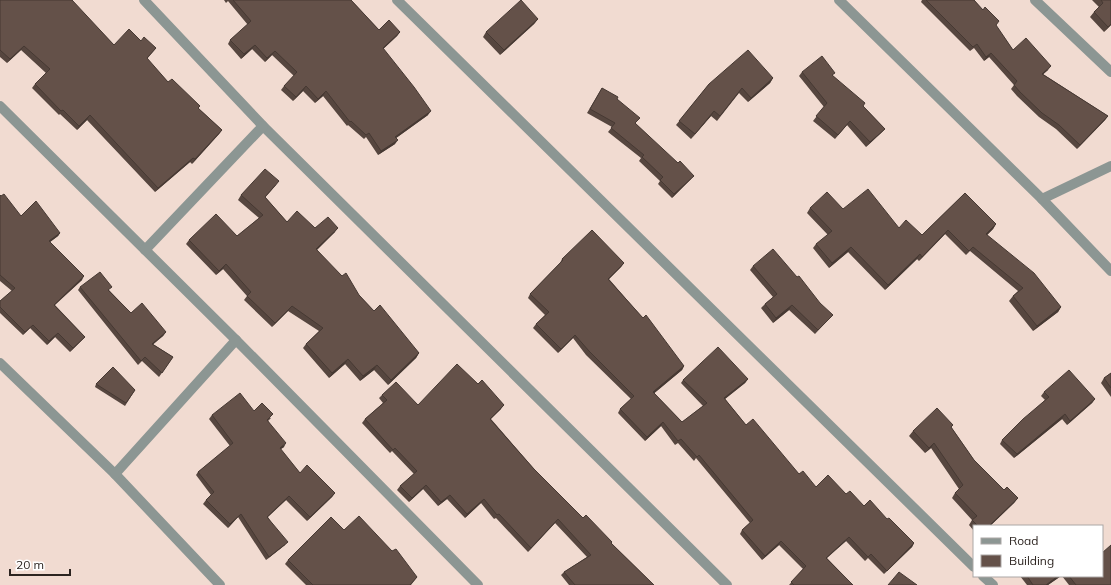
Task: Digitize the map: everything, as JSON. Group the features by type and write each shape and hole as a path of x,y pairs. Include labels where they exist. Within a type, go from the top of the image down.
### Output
{"street":[{"path":"144,0 263,126 727,585"},
{"path":"398,0 973,566"},
{"path":"839,0 1042,199 1111,271"},
{"path":"1035,0 1111,72"},
{"path":"0,106 236,340 478,585"},
{"path":"145,250 263,126"},
{"path":"1042,199 1111,166"},
{"path":"115,474 236,340"},
{"path":"0,363 115,474 220,585"},
{"path":"984,577 992,585"}],"building":[{"path":"0,0 72,0 114,45 129,29 141,41 144,37 156,48 147,58 168,82 172,79 200,106 198,108 222,130 195,159 193,158 158,188 90,115 79,126 63,110 61,111 35,84 50,69 24,46 10,59 0,50"},
{"path":"233,0 351,0 379,30 389,20 400,32 383,48 431,111 395,137 398,140 381,151 369,133 366,135 351,121 350,122 326,91 318,99 306,86 296,97 284,86 297,72 275,51 267,58 255,45 244,54 230,40 251,21"},
{"path":"521,0 538,19 504,50 486,32"},
{"path":"926,0 974,0 983,10 985,7 999,21 996,25 1013,50 1026,38 1051,66 1042,74 1108,116 1080,145 1020,92 1014,85 1017,81 991,53 986,57 977,44 973,47"},
{"path":"1101,0 1111,0 1111,24 1108,27 1094,12 1103,3"},
{"path":"748,50 773,78 751,98 742,88 720,116 714,111 695,134 679,121 709,84"},
{"path":"822,56 835,73 832,75 865,103 863,106 885,129 870,142 850,121 838,135 816,116 827,103 802,72"},
{"path":"602,88 618,97 617,99 640,118 635,123 678,163 680,161 694,176 674,194 660,180 663,177 642,157 644,155 611,128 615,123 590,109"},
{"path":"265,169 279,181 265,197 287,222 297,211 315,228 328,217 338,228 316,249 342,276 346,273 359,295 374,311 380,305 419,353 391,380 377,365 363,376 348,359 332,373 306,344 323,328 292,306 275,323 247,296 251,292 226,264 219,271 189,240 216,214 237,236 263,215 241,195"},
{"path":"868,189 899,228 906,220 922,235 965,193 996,224 986,234 1034,273 1061,307 1037,326 1013,296 1023,288 973,247 969,251 948,230 922,257 920,254 888,285 851,247 832,263 816,244 832,231 810,208 827,192 843,209"},
{"path":"4,194 21,216 36,201 60,233 49,241 84,276 54,305 85,337 73,348 58,333 49,341 33,325 25,332 0,307 0,301 15,288 0,275 0,195 1,196"},
{"path":"592,230 624,263 608,279 643,318 646,315 684,366 653,392 682,422 707,403 683,380 718,347 748,379 724,398 746,425 753,419 799,474 803,471 816,487 828,475 846,494 850,491 864,506 870,500 887,519 889,518 914,543 887,571 871,554 868,557 849,537 826,558 853,585 794,585 791,582 806,566 781,541 765,556 742,530 753,520 699,455 697,457 681,439 678,441 663,422 647,437 620,409 634,396 575,335 561,349 536,324 549,312 530,294 563,260 562,259"},
{"path":"773,249 797,277 799,276 820,303 833,315 818,330 792,305 776,318 765,304 777,294 753,266"},
{"path":"100,272 112,287 108,290 131,313 142,303 166,332 152,344 173,357 162,373 145,357 141,361 80,287"},
{"path":"457,364 478,384 482,380 504,405 490,419 534,469 583,518 586,515 612,542 611,543 654,585 575,585 564,572 591,555 558,519 531,548 499,514 497,515 484,499 467,514 450,495 441,502 426,485 412,498 400,486 417,471 395,448 393,450 365,419 387,400 382,395 396,382 418,405"},
{"path":"113,367 135,390 126,403 96,384"},
{"path":"1069,370 1095,399 1070,421 1065,414 1017,454 1002,440 1023,419 1049,397 1044,392"},
{"path":"1111,373 1111,388 1104,378"},
{"path":"240,393 254,411 262,403 273,414 267,420 286,443 280,448 300,473 307,465 335,493 310,517 289,496 267,517 288,542 269,557 241,514 230,524 206,500 214,492 198,472 233,443 212,415"},
{"path":"937,408 953,425 951,427 974,460 1004,490 1007,487 1018,498 990,525 977,525 972,520 977,516 955,493 963,485 934,443 929,448 913,431"},
{"path":"359,516 392,551 396,549 417,577 410,585 313,585 288,560 331,517 344,530"},
{"path":"1111,545 1111,585 1076,585 1070,577 1103,577 1103,552"},
{"path":"899,572 917,585 888,585"},
{"path":"1028,577 1057,577 1046,585 1033,585"}]}
